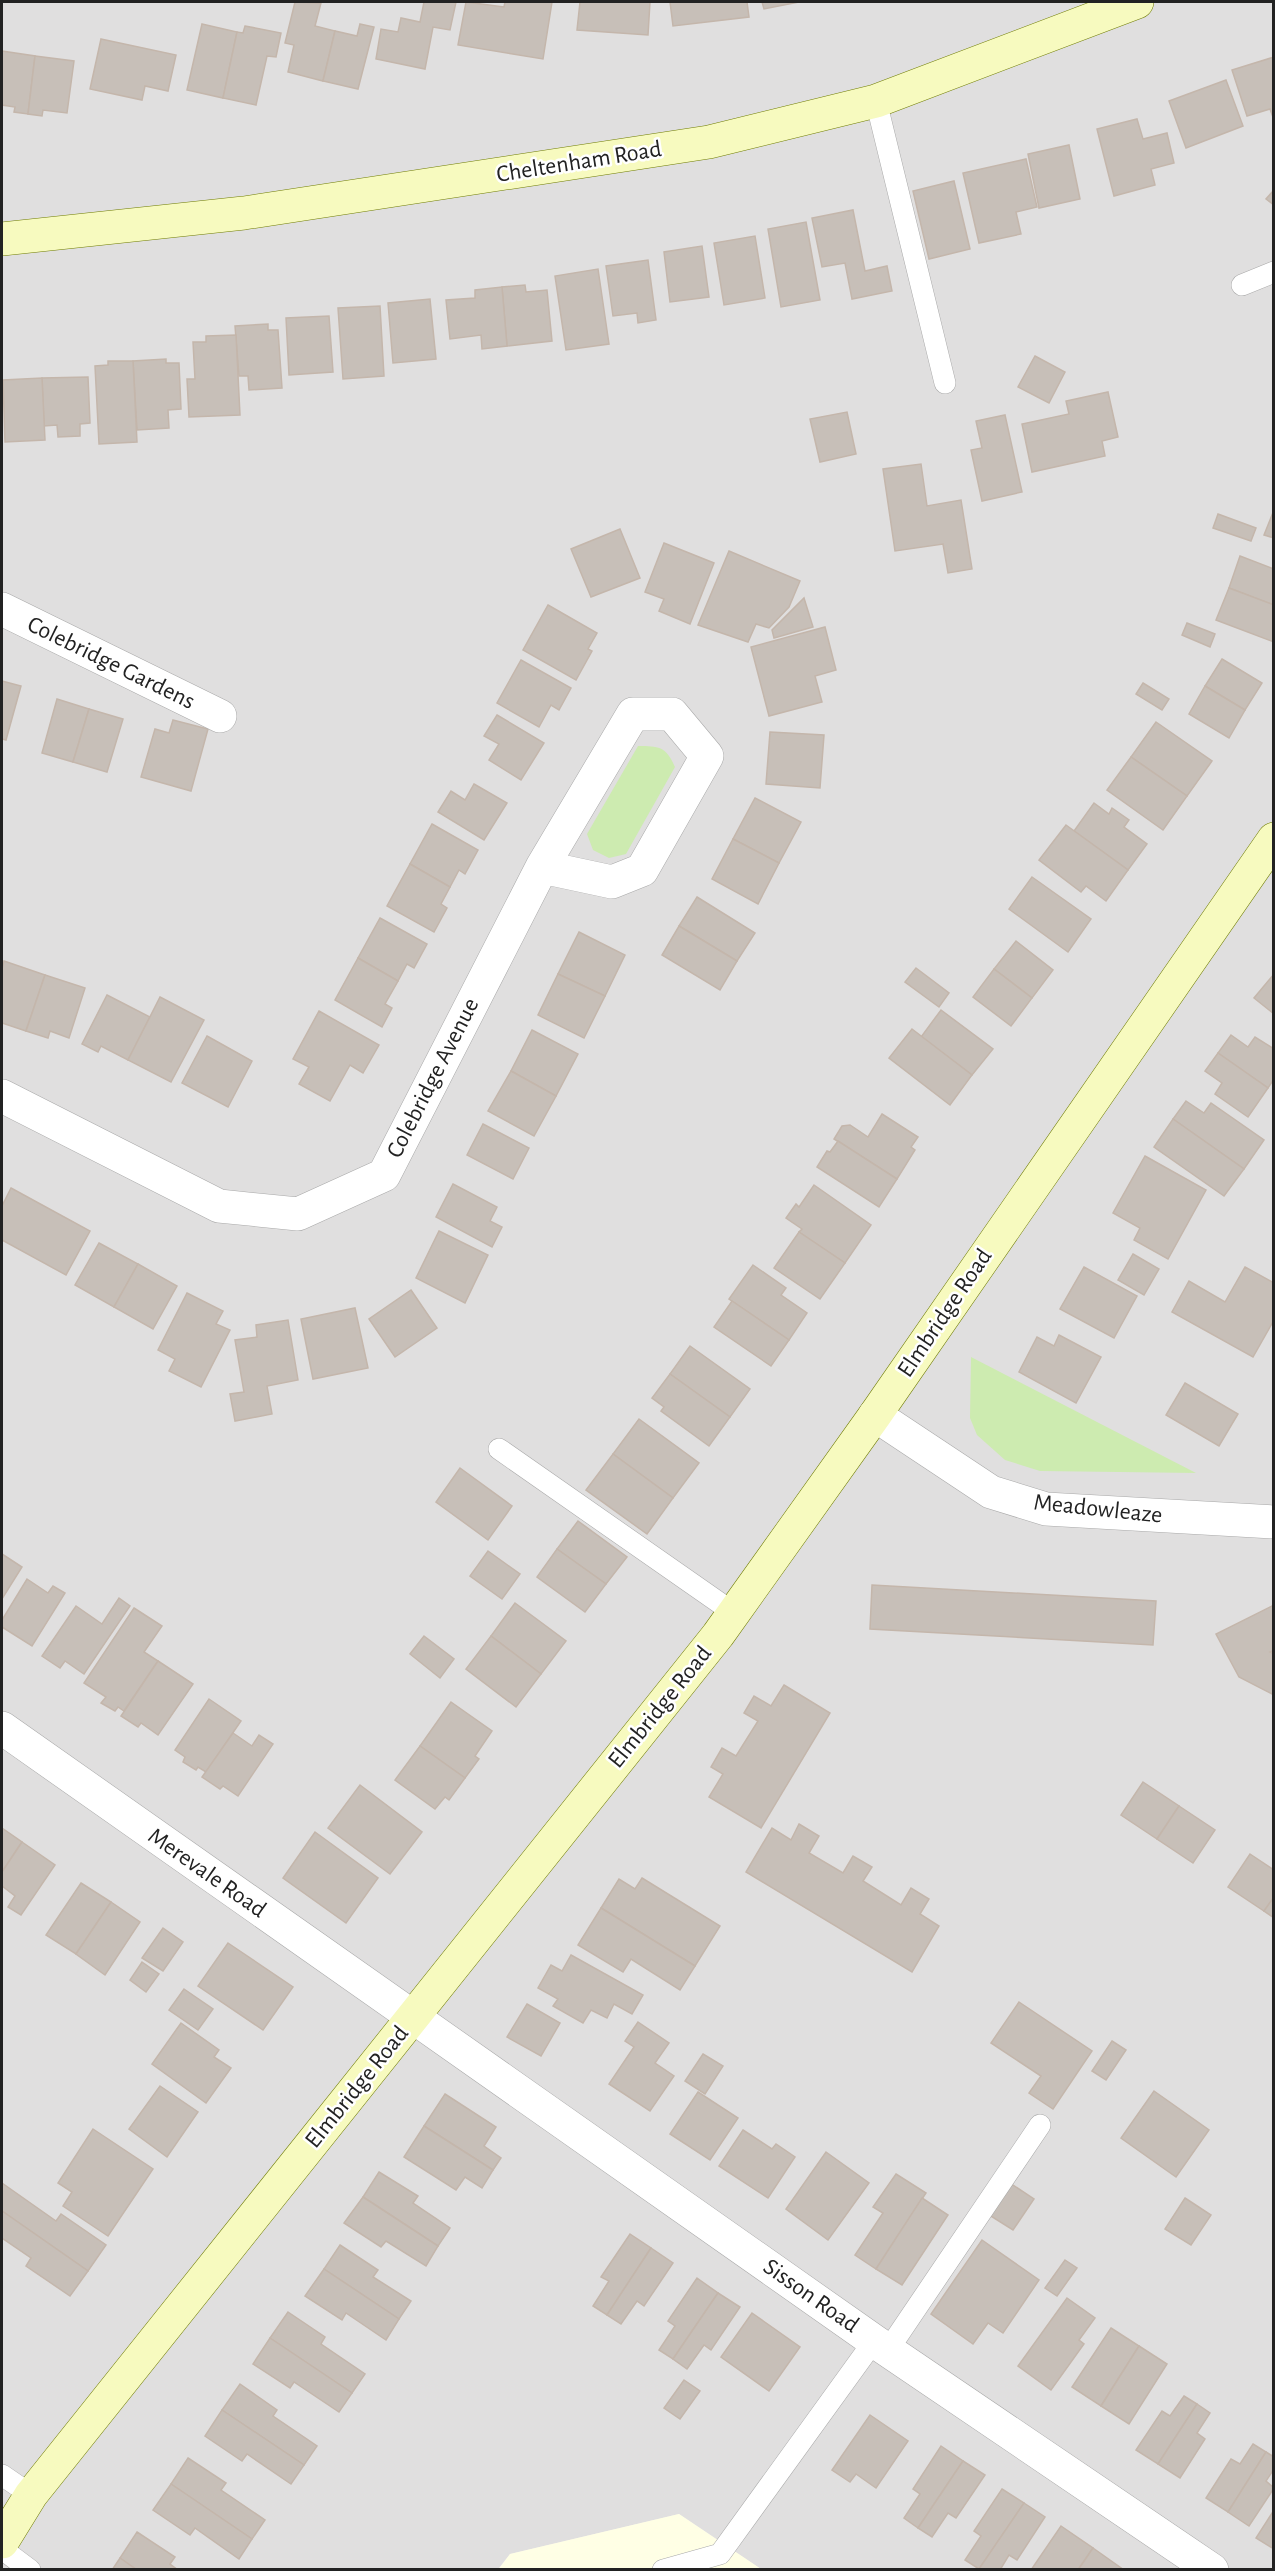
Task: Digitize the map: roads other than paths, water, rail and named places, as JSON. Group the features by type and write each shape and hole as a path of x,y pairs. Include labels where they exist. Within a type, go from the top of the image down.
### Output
{"street":[{"name":"Cheltenham Road","path":"2,239 244,213 709,142 876,101 1137,2"},
{"name":"Colebridge Gardens","path":"2,609 220,716"},
{"name":"Colebridge Avenue","path":"2,1096 219,1206 298,1214 384,1175 542,867 633,714 672,714 707,756 642,870 612,882 542,867"},
{"name":"Elmbridge Road","path":"2,2542 31,2495 734,1613 875,1415 1274,838"},
{"name":"Meadowleaze","path":"875,1415 991,1492 1046,1509 1274,1522"},
{"name":"Merevale Road","path":"2,1728 414,2016"},
{"name":"Sisson Road","path":"414,2016 881,2345 1212,2570"}],"lane":[{"path":"876,101 945,383"},
{"path":"1242,285 1274,272"},
{"path":"499,1449 734,1613"},
{"path":"663,2570 720,2554 881,2345 1040,2126"},
{"path":"2,2475 31,2495"},
{"path":"2,2549 30,2570"}]}
